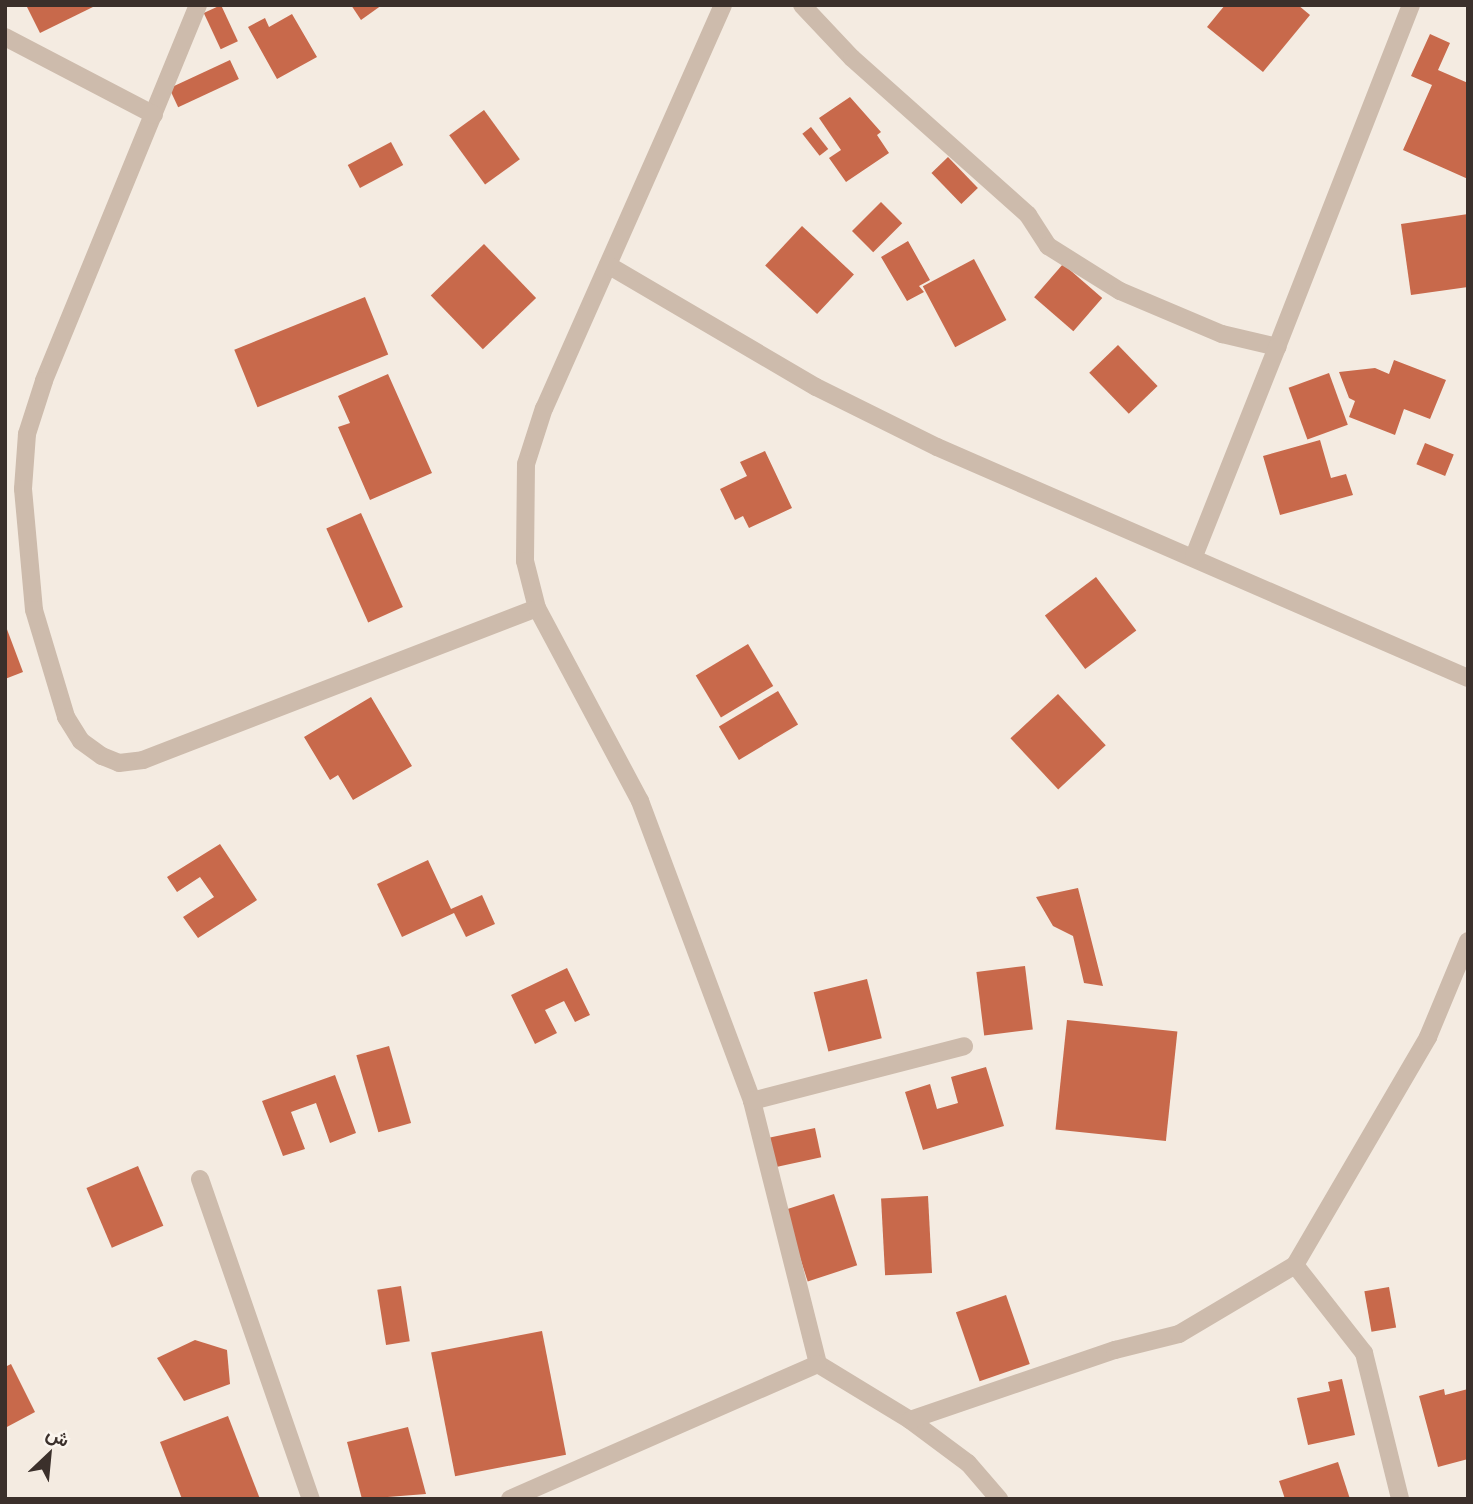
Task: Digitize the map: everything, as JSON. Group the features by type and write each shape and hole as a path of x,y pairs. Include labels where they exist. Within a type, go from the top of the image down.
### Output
{"street":[{"path":"198,5 44,381 27,434 23,489 34,610 66,717 81,741 119,762 143,760 537,608"},
{"path":"723,5 544,408 526,464 524,549 537,608 640,801 752,1101 818,1364 910,1420 968,1463 999,1499"},
{"path":"802,5 852,58 1028,215 1048,246 1120,291 1222,334 1277,347"},
{"path":"1194,556 1411,5"},
{"path":"5,37 154,115"},
{"path":"608,265 816,387 925,441 1194,556 1468,678"},
{"path":"910,1420 1115,1350 1179,1334 1295,1265 1428,1037 1468,942"},
{"path":"752,1101 964,1046"},
{"path":"200,1178 311,1499"},
{"path":"1295,1265 1364,1353 1400,1499"},
{"path":"510,1499 818,1364"}],"building":[{"path":"26,5 97,5 40,33"},
{"path":"221,5 238,41 221,49 204,13"},
{"path":"351,5 382,5 361,20"},
{"path":"1225,5 1298,5 1310,15 1263,72 1207,27"},
{"path":"292,14 317,57 277,79 248,27 265,18 269,27"},
{"path":"1430,34 1450,43 1438,70 1468,83 1468,179 1403,150 1432,85 1411,76"},
{"path":"230,60 239,79 178,107 169,88"},
{"path":"850,97 881,132 877,135 889,153 846,182 829,158 841,150 819,118"},
{"path":"484,110 520,159 485,185 449,135"},
{"path":"811,127 828,149 820,156 802,134"},
{"path":"391,142 403,165 360,188 348,165"},
{"path":"948,157 978,188 961,204 931,173"},
{"path":"881,202 902,223 873,252 852,231"},
{"path":"1468,214 1468,287 1411,295 1401,224"},
{"path":"802,226 854,274 817,314 765,265"},
{"path":"908,241 930,280 919,286 924,292 907,301 881,257"},
{"path":"484,244 536,298 483,349 431,295"},
{"path":"974,259 1006,320 955,347 923,286"},
{"path":"1063,264 1102,298 1073,331 1034,297"},
{"path":"365,297 388,354 257,407 234,350"},
{"path":"1118,345 1158,386 1129,414 1089,373"},
{"path":"1394,360 1446,380 1430,419 1404,409 1395,435 1349,417 1355,401 1349,398 1339,372 1375,368 1389,374"},
{"path":"1329,373 1348,425 1307,439 1289,388"},
{"path":"388,374 432,473 370,500 338,427 350,423 338,396"},
{"path":"1320,440 1331,478 1346,474 1353,495 1280,515 1263,456"},
{"path":"1425,443 1454,455 1445,476 1416,464"},
{"path":"765,451 792,508 749,528 743,516 735,520 720,489 747,476 740,462"},
{"path":"361,513 403,607 368,623 326,528"},
{"path":"1096,577 1136,631 1085,669 1045,616"},
{"path":"5,624 23,672 5,679"},
{"path":"748,644 773,686 721,717 696,675"},
{"path":"778,691 798,724 739,760 719,727"},
{"path":"1058,694 1106,745 1058,790 1010,738"},
{"path":"371,697 412,766 353,800 338,775 330,780 304,737"},
{"path":"220,844 257,900 198,938 183,917 214,897 200,877 177,892 167,877"},
{"path":"428,860 451,909 482,895 495,924 466,937 454,913 402,937 377,884"},
{"path":"1078,888 1103,986 1084,983 1073,936 1053,926 1036,897"},
{"path":"1025,966 1033,1030 984,1035 976,972"},
{"path":"567,968 590,1015 575,1022 564,1001 545,1010 557,1033 535,1044 511,995"},
{"path":"867,979 882,1038 828,1051 814,992"},
{"path":"1067,1020 1177,1032 1166,1141 1056,1129"},
{"path":"389,1046 411,1123 378,1132 356,1055"},
{"path":"986,1067 1004,1126 923,1150 905,1092 930,1084 937,1109 958,1103 951,1077"},
{"path":"335,1075 356,1133 330,1143 316,1103 291,1112 305,1149 283,1156 262,1101"},
{"path":"815,1128 821,1157 776,1167 770,1138"},
{"path":"138,1166 163,1226 112,1248 86,1188"},
{"path":"834,1194 857,1265 808,1281 785,1210"},
{"path":"928,1196 932,1273 885,1275 881,1198"},
{"path":"401,1286 410,1341 386,1345 377,1290"},
{"path":"1389,1287 1396,1327 1371,1332 1364,1291"},
{"path":"1006,1295 1030,1364 980,1381 956,1312"},
{"path":"542,1331 566,1455 455,1476 431,1353"},
{"path":"195,1340 227,1350 230,1384 184,1401 157,1358"},
{"path":"11,1364 35,1412 5,1428 5,1367"},
{"path":"1342,1379 1355,1435 1308,1445 1297,1398 1330,1391 1328,1382"},
{"path":"1444,1389 1445,1395 1468,1389 1468,1459 1438,1467 1419,1396"},
{"path":"228,1416 260,1499 182,1499 160,1442"},
{"path":"408,1427 426,1494 362,1499 347,1442"},
{"path":"1338,1462 1350,1499 1285,1499 1279,1481"}]}
